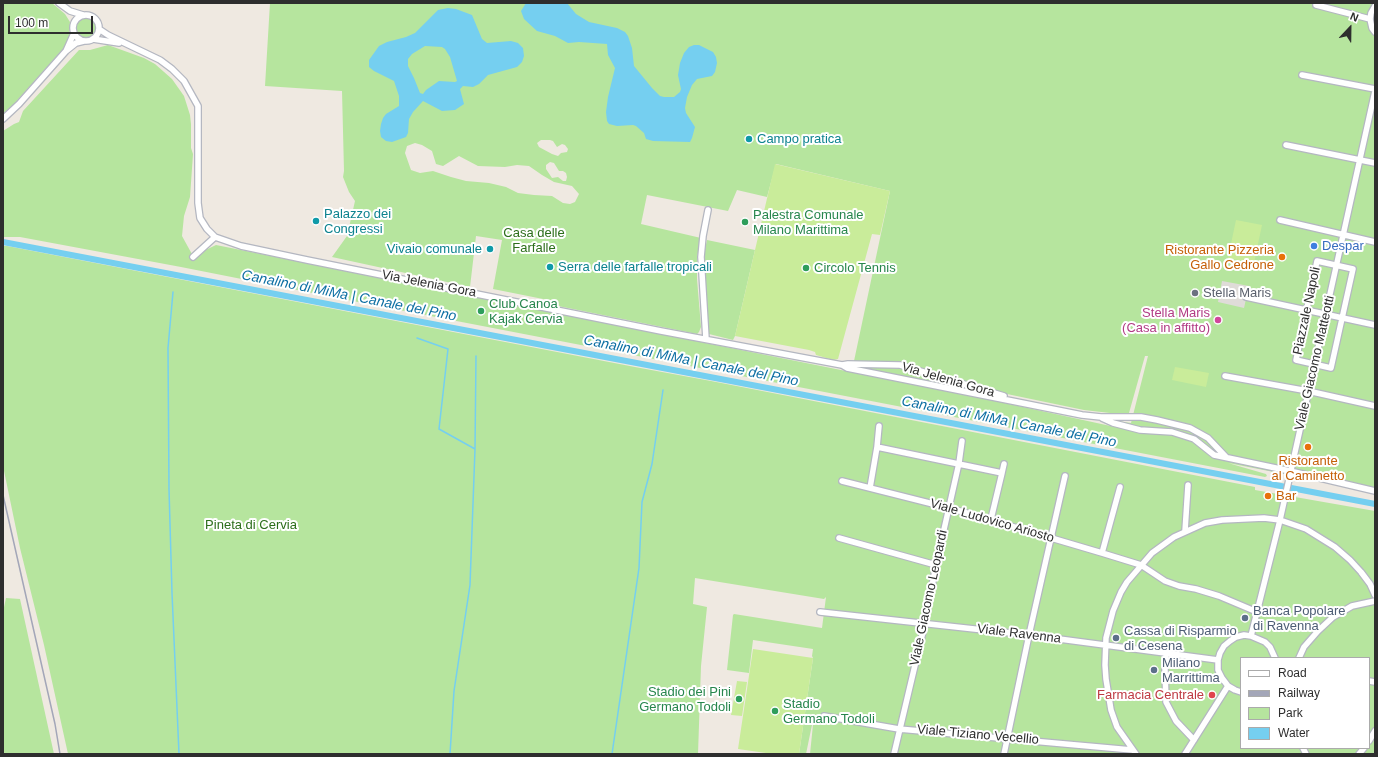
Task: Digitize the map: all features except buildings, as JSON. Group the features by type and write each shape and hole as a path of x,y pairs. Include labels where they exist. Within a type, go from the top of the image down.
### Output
{"street":[{"path":"58,3 70,11 95,18 99,25 99,29 93,39"},
{"path":"58,3 75,21"},
{"path":"1316,5 1370,19"},
{"path":"1375,6 1371,13 1370,19 1372,28 1375,32"},
{"path":"83,15 75,21 73,25 76,37 84,41"},
{"path":"99,29 108,35 160,60 172,69 184,81 198,106 198,203 200,218 215,238 193,257"},
{"path":"66,51 74,33"},
{"path":"3,119 19,104 66,51 76,43 93,39 131,46"},
{"path":"1302,74 1375,90"},
{"name":"Viale Giacomo Matteotti","path":"1252,636 1280,520 1375,90"},
{"path":"1286,145 1375,163"},
{"path":"706,339 701,257 708,210"},
{"path":"1280,220 1375,242"},
{"name":"Via Jelenia Gora","path":"215,238 241,246 307,260 842,365 847,368 1082,415 1101,418 1140,417 1190,428 1208,438 1226,457"},
{"name":"Piazzale Napoli","path":"1317,261 1336,266 1353,269 1331,368 1296,360 1317,261"},
{"path":"1246,297 1375,325"},
{"name":"Via Jelenia Gora","path":"842,365 900,366 1028,404"},
{"path":"1225,376 1308,391 1375,406"},
{"name":"Via Jelenia Gora","path":"1101,418 1113,423 1140,430 1172,432 1194,438 1214,455 1290,470 1375,491"},
{"path":"870,488 879,426"},
{"name":"Viale Giacomo Leopardi","path":"894,754 925,624 936,565 960,464 962,441"},
{"path":"877,447 1002,472"},
{"path":"991,519 1004,464"},
{"path":"1004,754 1065,476"},
{"name":"Viale Ludovico Ariosto","path":"842,482 991,519 1102,552 1140,565 1165,581 1219,596 1257,612"},
{"path":"1185,531 1188,485"},
{"path":"1102,552 1120,487"},
{"path":"1134,752 1117,727 1111,710 1106,679 1105,645 1109,624 1121,592 1140,565 1164,543 1185,531 1205,523 1222,520 1264,518 1280,520 1306,529 1335,547 1361,572 1370,584 1375,595"},
{"path":"839,538 936,565"},
{"path":"1300,657 1304,648 1318,630 1333,617 1352,606 1375,601"},
{"name":"Viale Ravenna","path":"820,612 1029,635 1218,660"},
{"path":"1240,692 1228,686 1218,670 1218,660 1224,646 1236,637 1244,635 1252,636 1265,642 1270,647 1275,657"},
{"path":"1166,653 1164,669 1166,702 1176,721 1194,740"},
{"path":"1185,754 1228,686"},
{"name":"Viale Tiziano Vecellio","path":"824,716 899,728 1134,752"}],"green space":[{"path":"3,3 52,3 65,14 70,22 69,39 65,47 13,105 3,114"},
{"name":"Casa delle Farfalle","path":"270,3 1375,3 1375,492 1228,463 1266,474 1267,476 1265,477 181,267 20,237 3,237 3,131 19,122 23,111 79,50 90,50 108,45 144,58 155,64 172,79 184,96 190,115 191,148 193,154 190,197 184,216 182,236 193,256 216,245 945,390 1129,430 1113,419 1119,418 1118,421 1131,423 1148,356 1145,356 1129,413 1110,413 1084,410 1007,394 899,363 854,361 890,191 776,164 767,197 737,190 728,211 647,195 641,224 701,238 697,257 697,279 701,327 697,334 553,305 553,301 493,289 502,240 476,236 470,287 332,257 347,236 355,201 349,192 343,177 342,91 265,86","holes":["541,140 553,141 557,147 562,144 565,145 568,149 567,152 561,153 558,156 552,154 539,147 537,143","415,143 422,145 432,151 436,164 443,166 459,156 478,166 529,166 554,182 572,186 579,194 575,202 570,204 563,203 552,196 518,193 506,187 489,183 466,181 433,171 420,173 411,170 405,153 407,146","550,162 554,163 559,171 566,173 566,181 563,181 558,177 552,178 546,169 546,165"]},
{"path":"86,18 93,21 96,28 93,35 86,38 79,35 76,28 79,21"},
{"name":"Circolo Tennis","path":"775,164 890,191 880,235 872,234 838,359 833,360 816,355 815,352 809,350 735,336"},
{"path":"1236,220 1262,225 1254,263 1228,258"},
{"path":"707,240 755,250 733,340 709,334 704,254"},
{"name":"Pineta di Cervia","path":"3,246 711,381 1255,487 1255,490 1375,511 1375,754 810,754 814,715 806,754 799,754 813,649 753,640 749,673 727,670 733,615 822,628 826,597 824,599 695,578 693,604 707,607 701,666 698,754 68,754 44,645 20,548 3,466"},
{"path":"849,365 902,369 994,395 851,367"},
{"path":"1175,367 1209,373 1206,387 1172,380"},
{"path":"6,598 20,599 54,754 3,754 3,612"},
{"name":"Stadio Germano Todoli","path":"753,649 813,658 799,754 773,754 738,749"},
{"name":"Stadio dei Pini Germano Todoli","path":"737,681 747,682 742,716 731,715"}],"shaded area":[{"path":"1222,281 1249,286 1244,308 1218,302"}],"water":[{"path":"526,3 567,3 576,14 589,22 617,28 625,32 632,48 634,66 660,96 674,97 680,92 681,89 678,75 680,63 684,53 689,47 699,45 713,52 717,63 715,72 712,76 697,79 692,85 687,97 685,108 686,113 695,127 690,142 653,141 646,139 644,133 636,126 617,126 609,124 607,121 606,112 615,68 608,55 607,44 579,42 568,43 555,36 537,31 524,19 521,11"},
{"path":"448,8 456,9 472,15 482,39 487,43 511,41 518,43 523,48 524,56 522,62 517,67 488,75 479,84 473,87 463,86 460,89 464,104 455,110 442,111 423,101 409,119 408,133 406,137 392,142 386,141 381,137 381,124 386,114 399,106 399,96 394,81 369,67 369,60 379,46 415,33 438,10","holes":["425,46 442,47 450,57 457,81 439,81 426,90 423,94 420,93 408,66 408,59 412,54"]}],"waterway":[{"name":"Canalino di MiMa | Canale del Pino","path":"3,242 1375,504"},
{"path":"173,292 168,348 169,489 179,754"},
{"path":"417,338 448,349 439,429 475,449"},
{"path":"450,754 454,691 470,585 475,449 476,356"},
{"path":"612,754 639,568 642,502 652,464 663,390"}],"railway":[{"path":"3,495 55,724 60,754"}],"place":[{"name":"Campo pratica","path":"749,139"},
{"name":"Palazzo dei Congressi","path":"316,221"},
{"name":"Palestra Comunale Milano Marittima","path":"745,222"},
{"name":"Despar","path":"1314,246"},
{"name":"Vivaio comunale","path":"490,249"},
{"name":"Ristorante Pizzeria Gallo Cedrone","path":"1282,257"},
{"name":"Serra delle farfalle tropicali","path":"550,267"},
{"name":"Circolo Tennis","path":"806,268"},
{"name":"Stella Maris","path":"1195,293"},
{"name":"Club Canoa Kajak Cervia","path":"481,311"},
{"name":"Stella Maris (Casa in affitto)","path":"1218,320"},
{"name":"Ristorante al Caminetto","path":"1308,447"},
{"name":"Bar","path":"1268,496"},
{"name":"Banca Popolare di Ravenna","path":"1245,618"},
{"name":"Cassa di Risparmio di Cesena","path":"1116,638"},
{"name":"Milano Marrittima","path":"1154,670"},
{"name":"Farmacia Centrale","path":"1212,695"},
{"name":"Stadio dei Pini Germano Todoli","path":"739,699"},
{"name":"Stadio Germano Todoli","path":"775,711"}]}
